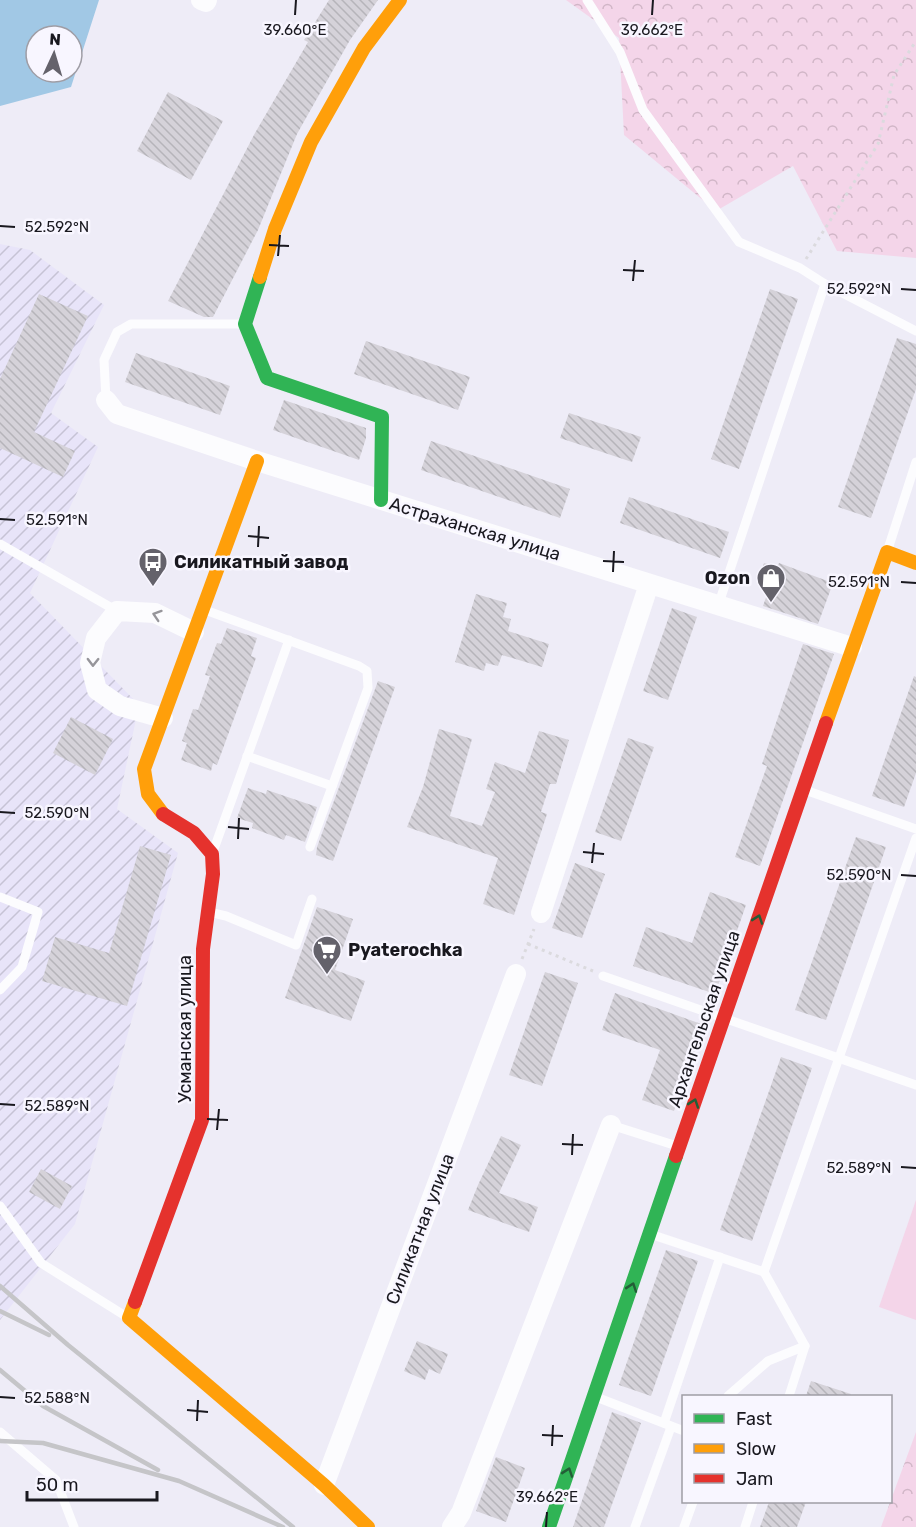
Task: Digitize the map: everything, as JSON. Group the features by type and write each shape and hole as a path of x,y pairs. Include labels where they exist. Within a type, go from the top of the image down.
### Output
{"street":[{"path":"201,0 206,2 207,0"},
{"path":"381,500 382,417 267,378 246,324 275,229 311,142 364,48 400,0"},
{"name":"Астраханская улица","path":"106,400 117,414 257,461 852,647"},
{"path":"212,854 194,833 163,814 148,794 144,769 257,461"},
{"path":"887,552 916,563"},
{"name":"Архангельская улица","path":"549,1527 679,1146 887,552"},
{"path":"541,913 649,584"},
{"path":"162,718 120,706 97,690 90,663 96,638 117,611 155,613 194,632"},
{"name":"Усманская улица","path":"129,1318 202,1120 203,949 213,874 212,854"},
{"name":"Силикатная улица","path":"324,1485 516,974"},
{"path":"452,1527 461,1513 611,1125"},
{"path":"129,1318 324,1485 368,1527"}],"lane":[{"path":"587,0 620,52 643,110 739,242 800,268 825,284 916,331"},
{"path":"718,606 825,284"},
{"path":"106,400 104,360 117,332 131,324 246,324"},
{"path":"887,552 916,462"},
{"path":"0,544 117,611"},
{"path":"202,610 289,640 367,671 368,688 310,847"},
{"path":"212,854 289,640"},
{"path":"247,756 332,786"},
{"path":"803,789 916,830"},
{"path":"764,1272 916,838"},
{"path":"0,897 38,912 22,967 0,990"},
{"path":"208,912 225,916 296,945 312,899"},
{"path":"603,976 916,1085"},
{"path":"611,1125 679,1146"},
{"path":"0,1206 41,1263 129,1318"},
{"path":"650,1234 764,1272 805,1346 789,1395"},
{"path":"635,1527 720,1257"},
{"path":"729,1395 768,1361 805,1346"},
{"path":"594,1396 682,1430"},
{"path":"0,1432 56,1479 74,1527"},
{"path":"684,1527 693,1503"},
{"path":"745,1527 753,1503"}],"path":[{"path":"800,268 878,144 894,75 916,41"},
{"path":"516,974 541,913"},
{"path":"528,944 603,976"}],"shaded area":[{"path":"0,244 30,250 104,305 51,413 98,447 30,593 139,705 117,809 178,853 75,1224 0,1320"}],"green space":[{"path":"566,0 916,0 916,258 837,251 793,166 716,211 624,135 619,38"},
{"path":"916,1200 916,1320 879,1307"},
{"path":"916,1432 916,1527 881,1527 890,1503 892,1503 892,1497"}],"water":[{"path":"0,0 99,0 84,47 84,24 24,24 24,84 72,84 71,87 0,106"}],"building":[{"path":"329,0 378,0 350,40 297,134 258,230 213,317 204,317 168,301 255,133 308,42 304,40"},
{"path":"168,92 223,121 191,180 137,151"},
{"path":"770,289 798,299 739,469 711,459"},
{"path":"39,294 88,316 34,432 75,451 63,477 0,448 0,379"},
{"path":"897,338 916,344 916,389 871,518 838,507"},
{"path":"366,341 470,377 458,410 354,374"},
{"path":"136,353 230,386 220,415 125,382"},
{"path":"284,400 366,428 366,438 359,460 273,430"},
{"path":"569,413 641,437 632,462 560,438"},
{"path":"431,441 570,489 560,518 421,470"},
{"path":"629,497 729,532 720,558 620,523"},
{"path":"764,563 777,567 779,563 833,583 818,624 763,606 771,583 759,578"},
{"path":"476,594 507,603 503,617 511,619 508,631 549,644 542,667 502,655 498,666 486,663 484,671 455,662"},
{"path":"672,608 697,617 668,700 643,691"},
{"path":"227,628 257,638 251,656 256,658 217,765 213,763 211,771 181,760 187,743 182,741 193,709 198,710 210,676 205,675 217,643 221,644"},
{"path":"803,644 834,654 760,866 735,857 767,766 762,764"},
{"path":"914,676 916,677 916,773 904,807 872,796"},
{"path":"378,681 395,687 333,861 316,855 317,847"},
{"path":"71,717 113,739 95,775 53,753"},
{"path":"439,729 472,739 450,816 482,826 495,792 486,789 495,762 525,773 539,731 569,740 556,784 550,784 541,812 547,814 514,915 483,904 498,858 407,827 423,787"},
{"path":"628,738 654,747 621,841 595,832"},
{"path":"248,788 266,794 267,790 317,807 305,842 286,835 284,840 252,828 253,823 237,818"},
{"path":"856,837 886,847 826,1020 795,1010"},
{"path":"140,846 171,855 127,1006 42,981 55,937 109,953"},
{"path":"575,863 605,874 582,938 552,928"},
{"path":"710,892 746,905 715,994 633,966 646,927 692,943"},
{"path":"317,907 353,919 335,970 365,981 351,1021 285,998"},
{"path":"545,972 578,983 542,1086 509,1075"},
{"path":"615,993 704,1025 674,1111 642,1100 660,1050 602,1030"},
{"path":"781,1057 812,1068 752,1241 720,1230"},
{"path":"501,1136 521,1145 499,1193 538,1207 529,1232 468,1210"},
{"path":"41,1169 72,1186 60,1209 29,1192"},
{"path":"666,1250 698,1261 651,1396 619,1385"},
{"path":"417,1341 448,1354 440,1374 429,1369 425,1380 404,1371"},
{"path":"811,1381 851,1394 850,1395 806,1395"},
{"path":"612,1412 641,1423 604,1527 573,1527"},
{"path":"496,1457 525,1468 506,1522 476,1511"},
{"path":"769,1503 806,1503 797,1527 760,1527"}],"railway":[{"path":"0,1286 68,1345 293,1527"},
{"path":"0,1311 49,1335"},
{"path":"0,1370 43,1406 158,1470"},
{"path":"0,1441 43,1443 179,1481 283,1527"}],"traffic: fast":[{"path":"260,277 245,324 267,378 382,417 381,500"},
{"path":"549,1527 676,1156"}],"traffic: slow":[{"path":"260,277 275,229 311,142 364,48 400,0"},
{"path":"163,814 148,794 144,769 257,461"},
{"path":"826,723 887,552 916,563"},
{"path":"135,1302 129,1318 324,1485 368,1527"}],"traffic: jam":[{"path":"676,1156 826,723"},
{"path":"135,1302 202,1120 203,949 213,874 212,854 194,833 163,814"}],"place":[{"name":"Силикатный завод","path":"153,588"},
{"name":"Ozon","path":"771,604"},
{"name":"Pyaterochka","path":"327,976"}]}
